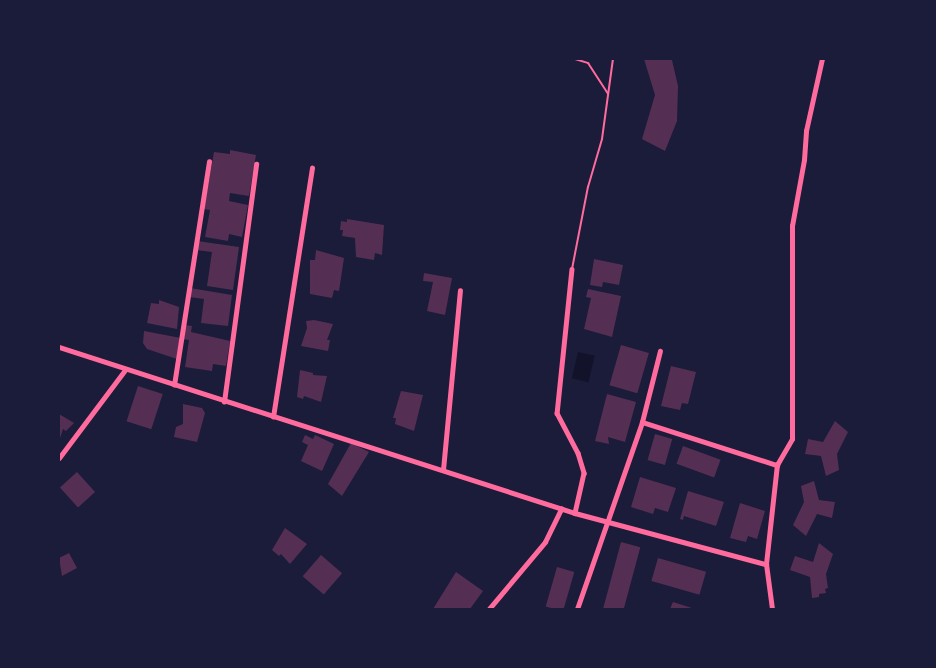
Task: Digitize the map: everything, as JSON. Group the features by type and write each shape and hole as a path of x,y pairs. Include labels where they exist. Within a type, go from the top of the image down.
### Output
{"street":[{"path":"772,609 766,564 777,465 792,439 792,226 804,160 806,131 822,59"},
{"path":"174,385 209,162"},
{"path":"224,402 256,164"},
{"path":"273,417 312,168"},
{"path":"572,269 557,413 578,453 584,473 575,513"},
{"path":"443,470 460,291"},
{"path":"59,348 575,513 766,564"},
{"path":"577,609 642,422 660,351"},
{"path":"59,458 125,370"},
{"path":"642,422 777,465"},
{"path":"489,609 545,542 561,508"}],"lane":[{"path":"575,59 588,63 609,96"},
{"path":"572,269 609,96 613,59"}],"shaded area":[{"path":"578,352 595,356 588,382 572,378"}],"building":[{"path":"644,59 672,60 678,86 677,121 665,151 642,139 655,95"},
{"path":"230,150 256,155 249,196 230,193 229,201 248,205 242,237 229,234 228,241 205,237 210,210 204,209 214,152 230,154"},
{"path":"347,219 384,225 382,255 375,253 374,260 356,257 355,238 342,236 343,230 340,230 341,221 347,222"},
{"path":"197,241 239,247 233,290 207,286 212,252 196,250"},
{"path":"316,250 344,258 339,291 334,290 332,298 310,294 310,260 315,260"},
{"path":"594,259 623,265 619,285 603,282 602,287 590,285"},
{"path":"424,273 452,278 445,315 427,311 433,282 423,281"},
{"path":"190,288 232,295 228,326 201,323 204,299 189,297"},
{"path":"588,289 621,296 612,337 584,329 591,298 586,297"},
{"path":"159,300 179,307 177,329 147,323 151,303 159,304"},
{"path":"314,320 333,324 327,340 330,340 328,351 301,346 307,328 306,321"},
{"path":"184,325 192,326 191,332 230,341 226,366 213,364 212,371 185,367 189,340 182,339"},
{"path":"144,331 181,338 177,359 147,349 143,343"},
{"path":"621,345 649,353 637,393 609,385"},
{"path":"671,366 696,372 688,404 682,403 680,410 661,406"},
{"path":"300,370 313,373 313,375 327,376 321,402 304,396 303,399 297,397"},
{"path":"138,386 163,394 151,429 127,421"},
{"path":"401,391 423,395 414,431 395,424 396,418 393,418"},
{"path":"607,394 636,402 625,442 608,437 609,444 595,441"},
{"path":"183,404 202,408 205,413 197,442 174,437 176,427 183,424"},
{"path":"59,414 74,423 66,431 63,429 59,441"},
{"path":"835,421 848,432 837,454 839,470 826,476 821,456 805,454 808,439 823,442"},
{"path":"655,434 672,439 665,465 648,460"},
{"path":"305,435 313,439 315,435 334,444 322,471 301,461 308,445 302,442"},
{"path":"351,443 369,452 342,496 328,484"},
{"path":"683,446 721,460 714,478 677,464"},
{"path":"77,472 95,492 78,507 60,487"},
{"path":"640,477 676,488 668,512 655,508 653,514 631,507"},
{"path":"814,481 819,500 835,502 832,518 817,514 806,536 793,525 804,502 801,486"},
{"path":"688,491 724,502 716,526 684,516 683,520 680,519"},
{"path":"740,503 765,511 757,539 748,536 746,542 730,538"},
{"path":"285,528 307,544 290,564 281,554 279,556 272,550"},
{"path":"621,542 640,547 624,609 603,609"},
{"path":"819,543 833,554 826,574 828,588 825,589 826,593 812,598 810,577 790,570 795,556 813,562"},
{"path":"69,553 77,568 62,576 59,558"},
{"path":"321,555 342,573 324,595 303,576"},
{"path":"658,558 706,572 699,595 651,581"},
{"path":"557,567 574,572 564,609 546,606"},
{"path":"456,572 483,591 470,609 433,609"},
{"path":"673,602 695,609 670,609"}]}
